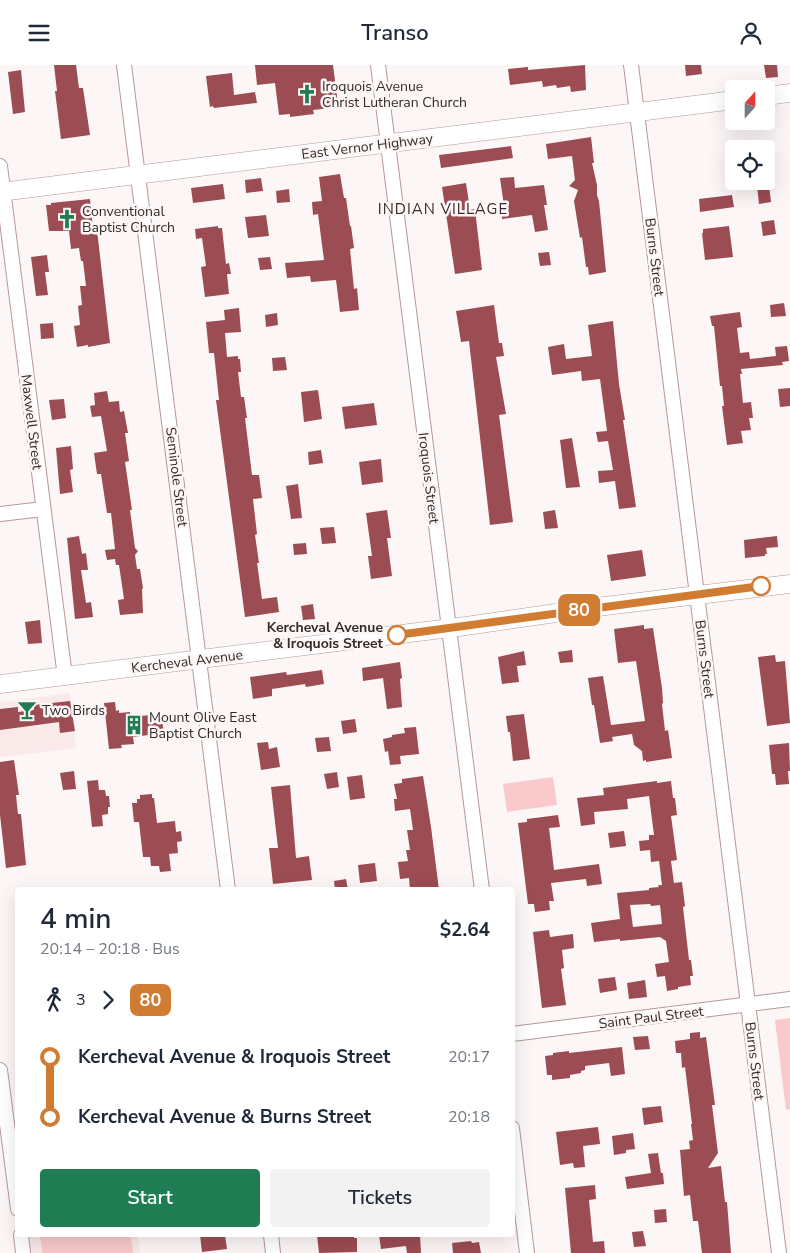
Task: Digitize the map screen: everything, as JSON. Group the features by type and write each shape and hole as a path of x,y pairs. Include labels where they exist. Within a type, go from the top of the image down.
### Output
{"street":[{"name":"Seminole Street","path":"124,65 228,887"},
{"name":"Iroquois Street","path":"378,65 482,887"},
{"name":"Burns Street","path":"631,65 779,1253"},
{"path":"775,95 790,93"},
{"name":"East Vernor Highway","path":"2,192 725,101"},
{"name":"Maxwell Street","path":"0,166 42,509 65,677"},
{"path":"0,514 42,509"},
{"name":"Kercheval Avenue","path":"0,684 790,584"},
{"name":"Saint Paul Street","path":"515,1034 790,999"},
{"path":"0,1070 7,1097 15,1178"},
{"path":"515,1153 527,1253"},
{"path":"21,1237 23,1253"},
{"path":"271,1237 273,1253"}],"shaded area":[{"path":"70,693 76,748 0,757 0,702"},
{"path":"553,777 557,805 507,812 503,784"},
{"path":"790,1018 790,1109 786,1110 775,1020"},
{"path":"21,1237 138,1237 140,1253 23,1253"},
{"path":"40,1237 131,1237 133,1253 42,1253"}],"building":[{"path":"54,65 76,65 79,88 83,88 90,135 61,139"},
{"name":"Iroquois Avenue Christ Lutheran Church","path":"255,65 333,65 338,104 331,105 331,108 313,110 314,114 290,117 290,114 279,115 275,83 257,85"},
{"path":"585,65 586,90 571,92 570,86 557,88 556,85 543,87 542,81 510,85 508,69 528,67 528,70"},
{"path":"685,65 701,65 702,74 686,76"},
{"path":"764,65 777,65 778,77 766,78"},
{"path":"21,70 25,112 13,114 8,72"},
{"path":"232,73 234,95 255,92 257,103 210,107 206,76"},
{"path":"591,137 594,163 592,163 597,185 606,272 589,275 574,201 578,190 569,186 575,180 572,156 548,159 546,144"},
{"path":"511,146 513,158 441,168 439,155"},
{"path":"340,174 351,226 354,248 350,249 354,289 357,288 359,310 340,312 336,280 311,282 310,276 287,278 285,263 324,260 318,214 313,215 312,202 322,201 319,177"},
{"path":"514,177 515,188 544,185 547,205 544,205 548,230 535,232 532,215 502,219 501,206 504,206 500,178"},
{"path":"261,178 263,191 246,193 245,180"},
{"path":"466,183 470,210 475,209 482,270 455,274 442,187"},
{"path":"223,184 225,199 193,203 191,188"},
{"path":"289,189 290,202 277,203 276,191"},
{"path":"757,190 770,190 771,202 759,204"},
{"path":"732,195 734,207 700,212 699,199"},
{"path":"90,199 93,230 97,230 110,343 77,347 74,326 80,325 78,306 82,305 80,286 86,286 83,261 81,261 79,248 71,249 69,231 49,231 46,205"},
{"path":"266,215 269,236 248,238 245,217"},
{"path":"774,220 776,234 763,236 761,222"},
{"path":"218,226 218,228 222,228 226,264 229,263 231,274 227,274 229,294 205,297 201,267 206,266 202,238 196,239 195,229"},
{"path":"729,226 733,257 705,260 703,229"},
{"path":"549,252 551,265 540,266 538,253"},
{"path":"47,255 49,272 45,272 48,295 36,296 31,257"},
{"path":"270,257 272,269 260,270 258,258"},
{"path":"784,303 786,316 771,317 770,305"},
{"path":"494,305 499,343 502,343 504,356 496,357 506,414 499,415 513,522 490,525 469,341 461,342 456,311"},
{"path":"239,308 241,332 225,333 227,357 238,356 238,359 240,359 241,372 238,372 241,397 244,397 247,418 245,418 252,475 259,475 262,498 253,499 259,563 257,563 262,599 277,597 279,612 245,617 216,400 219,400 214,353 209,353 206,322 225,320 224,310"},
{"path":"740,312 742,327 737,328 740,353 749,352 750,359 776,356 775,347 787,346 789,361 782,362 783,365 741,369 743,403 751,402 753,418 749,418 751,430 741,431 743,443 727,445 722,406 724,406 722,386 720,386 714,326 712,326 710,316"},
{"path":"277,313 278,325 266,327 265,315"},
{"path":"613,321 619,384 625,420 623,420 636,507 619,509 615,481 599,483 598,471 613,470 608,441 598,442 596,432 607,431 600,379 582,381 581,371 552,375 548,347 564,344 566,359 592,356 588,325"},
{"path":"53,323 54,338 41,339 40,324"},
{"path":"285,357 287,370 273,371 272,358"},
{"path":"790,388 790,406 780,407 778,389"},
{"path":"318,390 322,419 304,422 301,392"},
{"path":"107,391 109,402 119,401 120,412 124,411 128,433 125,433 129,461 125,462 135,548 138,551 135,555 137,569 140,569 143,588 143,613 120,615 118,600 124,599 119,565 116,565 115,559 107,560 105,550 115,549 111,513 107,513 101,474 97,474 94,453 107,451 101,416 92,417 90,406 95,405 94,393"},
{"path":"64,399 66,418 52,420 49,400"},
{"path":"374,403 377,425 345,429 342,407"},
{"path":"572,438 580,487 566,488 560,440"},
{"path":"71,446 73,469 70,470 73,492 60,494 56,448"},
{"path":"321,450 323,463 309,465 308,452"},
{"path":"381,459 383,482 362,485 359,462"},
{"path":"298,484 302,518 291,519 286,486"},
{"path":"387,510 391,538 387,538 392,576 371,579 368,556 372,556 366,513"},
{"path":"555,510 558,528 545,529 543,512"},
{"path":"334,527 336,543 322,544 320,528"},
{"path":"79,536 82,554 86,553 88,570 81,570 86,603 91,602 93,617 75,619 67,538"},
{"path":"777,536 778,547 766,548 767,554 765,556 745,558 744,540"},
{"path":"306,543 307,554 294,555 293,544"},
{"path":"642,550 646,576 611,581 607,555"},
{"path":"313,604 315,619 303,620 301,606"},
{"path":"40,620 42,643 28,644 25,622"},
{"path":"644,625 644,629 653,628 662,688 665,731 668,730 672,758 646,762 646,760 643,761 642,751 634,745 632,734 612,737 613,741 600,743 588,678 603,676 611,725 645,721 636,661 618,663 614,629"},
{"path":"572,650 573,662 560,663 558,652"},
{"path":"524,651 526,665 517,666 519,682 502,684 498,657"},
{"path":"775,655 776,662 785,661 790,723 767,726 758,657"},
{"path":"400,662 402,707 387,709 383,678 363,681 362,668"},
{"path":"322,670 324,684 306,687 305,684 272,689 272,696 253,699 250,677 286,672 287,675"},
{"path":"70,701 75,731 60,733 59,722 0,730 0,709 18,707 18,712 34,710 34,705"},
{"name":"Mount Olive East Baptist Church","path":"115,702 116,711 119,710 119,713 130,712 130,717 161,714 164,733 133,737 134,744 121,745 122,748 109,749 104,703"},
{"path":"524,714 530,759 513,761 506,716"},
{"path":"355,719 357,732 343,734 341,721"},
{"path":"416,727 419,754 400,756 401,764 390,765 388,751 385,752 383,739 405,733 404,728"},
{"path":"329,737 331,751 317,752 315,738"},
{"path":"268,742 269,749 277,747 280,767 261,770 257,743"},
{"path":"789,743 789,784 776,785 775,774 772,774 769,745"},
{"path":"14,760 19,795 16,795 18,814 21,814 26,865 6,868 0,815 0,762"},
{"path":"74,771 76,789 63,790 60,773"},
{"path":"337,772 339,787 327,789 324,774"},
{"path":"362,775 365,798 350,800 347,777"},
{"path":"423,776 439,887 410,887 409,878 400,879 398,862 408,861 406,850 410,850 407,830 413,830 410,809 395,811 394,799 397,799 394,784 402,783 402,779"},
{"path":"98,780 99,790 105,790 106,796 109,796 110,807 108,807 108,814 102,815 103,826 92,827 87,781"},
{"path":"671,781 677,815 671,816 677,860 671,861 674,883 682,882 689,960 691,960 693,976 690,976 691,985 667,991 665,976 657,977 655,964 669,962 666,941 660,937 594,942 591,923 620,919 617,893 649,890 649,888 662,885 659,861 651,862 650,850 640,851 639,841 649,840 649,835 654,835 649,796 627,799 628,809 594,812 595,824 581,826 577,798 604,795 603,788","holes":["650,904 651,906 660,905 662,924 633,927 630,905"]},
{"path":"290,785 296,858 309,856 312,880 273,884 269,848 278,848 271,787"},
{"path":"152,794 157,823 175,821 176,832 181,831 182,841 177,842 178,853 169,854 171,871 160,872 159,866 151,866 150,857 143,857 139,822 134,822 132,803 137,803 140,795"},
{"path":"558,815 560,827 549,828 554,870 599,864 602,884 587,886 586,879 551,883 554,901 549,901 550,910 535,912 534,904 528,904 518,823 527,822 527,819"},
{"path":"624,831 626,846 610,848 608,833"},
{"path":"375,863 377,881 360,883 358,865"},
{"path":"346,879 347,887 335,887 334,881"},
{"path":"549,930 550,937 573,934 574,948 562,950 564,968 561,969 566,1005 542,1008 533,932"},
{"path":"615,977 617,990 600,993 598,979"},
{"path":"645,980 647,997 629,999 627,983"},
{"path":"700,1032 700,1038 706,1037 715,1105 712,1105 718,1153 708,1168 721,1166 725,1202 727,1202 731,1253 702,1253 698,1221 693,1221 690,1195 684,1196 680,1150 690,1149 689,1141 693,1140 685,1067 682,1068 681,1053 676,1053 675,1041 690,1039 690,1033"},
{"path":"648,1036 650,1049 635,1050 633,1037"},
{"path":"622,1047 625,1074 611,1076 609,1063 585,1066 585,1070 581,1071 581,1073 570,1075 570,1078 552,1080 552,1075 547,1075 545,1056 553,1055 553,1053"},
{"path":"661,1106 663,1122 644,1125 642,1108"},
{"path":"598,1127 600,1144 583,1146 585,1167 574,1168 573,1163 560,1165 556,1132"},
{"path":"633,1133 635,1149 626,1150 626,1153 614,1155 612,1136"},
{"path":"658,1153 664,1184 627,1189 625,1177 651,1173 648,1154"},
{"path":"595,1185 596,1199 589,1200 593,1242 604,1241 605,1253 571,1253 565,1188"},
{"path":"666,1209 667,1222 655,1223 654,1210"},
{"path":"643,1231 646,1246 634,1247 632,1232"},
{"path":"200,1237 225,1237 227,1249 202,1252"},
{"path":"317,1237 357,1238 357,1252 319,1253"},
{"path":"379,1237 420,1237 421,1253 407,1253 406,1246 381,1249"},
{"path":"471,1241 472,1243 479,1242 481,1253 453,1253 452,1243"}],"bus line":[{"name":"80","path":"397,635 761,586"}],"place":[{"name":"Iroquois Avenue Christ Lutheran Church","path":"307,94"},
{"name":"Conventional Baptist Church","path":"67,219"},
{"name":"Kercheval Avenue & Iroquois Street","path":"397,635"},
{"name":"Two Birds","path":"27,710"},
{"name":"Mount Olive East Baptist Church","path":"134,725"}],"district":[{"name":"INDIAN VILLAGE","path":"443,209"}]}
